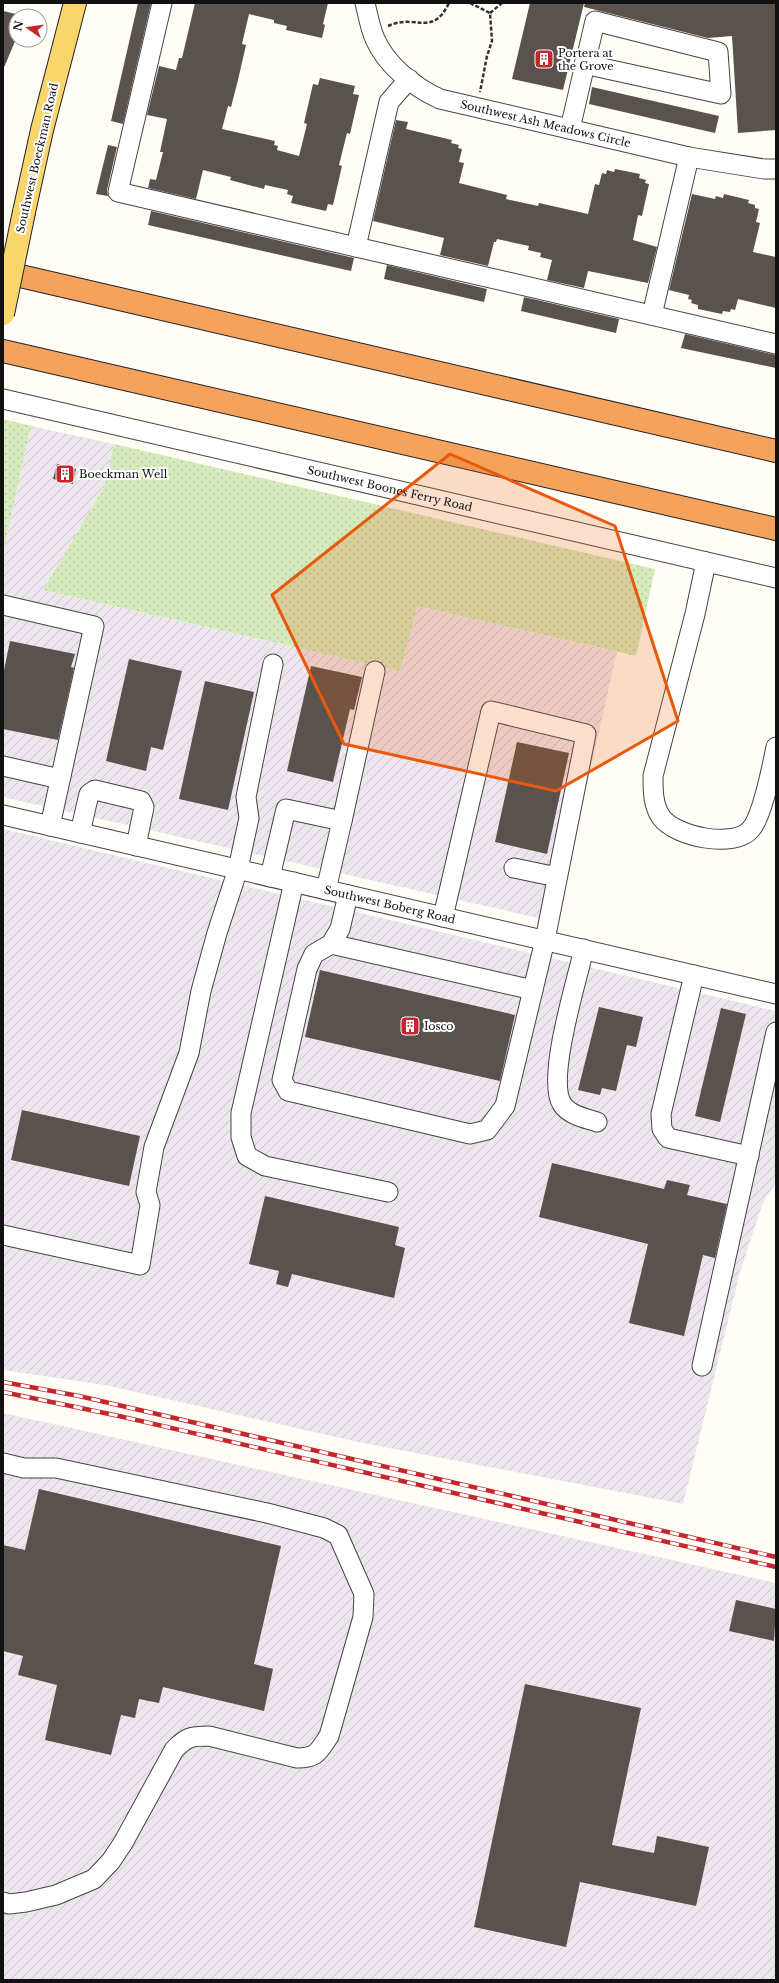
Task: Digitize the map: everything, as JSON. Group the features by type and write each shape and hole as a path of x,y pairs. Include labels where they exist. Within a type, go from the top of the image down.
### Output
{"highway":[{"path":"3,272 776,451"},
{"path":"3,351 776,529"}],"main road":[{"name":"Southwest Boeckman Road","path":"3,314 42,130 75,3"}],"street":[{"path":"162,3 118,192 776,344"},
{"name":"Southwest Ash Meadows Circle","path":"365,3 372,32 381,51 398,72 428,93 440,99 689,157 764,169 776,169"},
{"path":"570,129 584,64 595,21 718,52 721,94 584,64"},
{"path":"356,247 389,102 409,79"},
{"path":"652,315 689,157"},
{"name":"Southwest Boones Ferry Road","path":"3,399 776,578"},
{"path":"706,562 695,614 653,776 654,801 662,818 678,831 698,836 721,839 738,838 751,829 759,814 776,747"},
{"path":"3,606 94,626 50,826"},
{"path":"3,1234 140,1265 150,1205 146,1192 154,1147 189,1053 209,962 238,869 249,818 246,797 273,664"},
{"path":"326,890 375,671"},
{"path":"348,895 340,929 331,944 314,954 307,969 282,1080 288,1091 470,1134 487,1130 505,1106 545,940 586,734 491,711 443,917"},
{"path":"3,766 60,779"},
{"path":"80,833 88,798 95,790 141,801 144,807 136,846"},
{"path":"270,877 286,809 342,821"},
{"name":"Southwest Boberg Road","path":"3,815 776,994"},
{"path":"514,868 558,877"},
{"path":"294,882 241,1113 241,1137 247,1156 265,1166 388,1192"},
{"path":"331,944 533,990"},
{"path":"584,950 558,1059 558,1090 561,1103 570,1112 597,1122"},
{"path":"694,975 661,1114 662,1129 668,1138 749,1156"},
{"path":"702,1366 776,1032"},
{"path":"3,1463 24,1468 56,1468 267,1513 324,1528 338,1535 364,1594 363,1617 359,1632 329,1736 320,1750 310,1758 297,1758 209,1736 195,1736 183,1740 174,1750 111,1861 94,1879 56,1895 26,1902 9,1904 3,1902"}],"path":[{"path":"372,32 402,21 420,24 437,21 445,12 449,3"},
{"path":"470,3 481,7 490,13"},
{"path":"480,3 481,7"},
{"path":"490,13 502,3"},
{"path":"479,98 487,56 492,41 490,13"}],"highlighted area":[{"path":"450,454 615,526 678,721 556,791 344,744 272,595"}],"shaded area":[{"path":"31,426 114,444 104,487 43,590 400,671 416,606 617,652 556,922 3,797 3,553"},
{"path":"3,829 776,1011 776,1183 763,1202 740,1272 683,1504 358,1442 105,1385 3,1370"},
{"path":"3,1413 776,1583 776,1980 3,1980"}],"green space":[{"path":"3,419 31,426 3,553"},
{"path":"114,444 655,569 636,656 417,606 400,671 43,590 104,487"}],"building":[{"path":"138,3 151,3 123,124 111,121"},
{"path":"195,3 328,3 323,24 325,25 322,38 286,30 287,26 274,23 274,20 249,14 242,44 246,45 238,80 231,107 228,106 222,129 275,141 274,145 278,146 277,150 299,156 307,124 304,123 313,84 318,85 320,78 355,86 353,94 359,95 350,134 347,133 339,165 342,166 333,205 328,204 326,211 291,203 293,196 287,194 288,190 265,185 264,189 230,180 231,177 203,170 196,199 148,188 150,179 156,180 163,152 160,152 167,119 147,115 159,66 176,70 179,58 182,58"},
{"path":"530,3 584,3 563,90 512,79"},
{"name":"Portera at the Grove","path":"585,3 776,3 776,130 738,133 732,36 708,38 584,7"},
{"path":"3,11 8,12 8,48 12,48 3,70"},
{"path":"592,87 719,116 715,133 589,104"},
{"path":"396,120 408,122 406,129 452,140 451,143 459,145 458,148 462,149 459,162 464,163 459,183 507,195 506,199 538,206 539,203 588,214 595,184 599,185 602,173 606,174 607,170 614,172 615,169 640,174 639,178 646,180 645,183 649,184 642,216 638,215 633,240 657,247 648,283 588,271 584,288 547,280 552,260 540,257 541,253 528,250 529,246 497,239 496,242 494,242 488,266 440,255 444,238 373,221"},
{"path":"108,145 117,147 107,190 108,196 96,194"},
{"path":"692,194 715,199 716,196 723,198 724,194 749,200 748,203 755,205 755,208 759,209 756,222 760,223 753,252 776,257 776,308 738,299 735,310 731,309 730,312 723,311 722,314 698,309 698,305 691,303 692,300 688,299 689,295 669,290"},
{"path":"151,211 354,258 351,271 148,225"},
{"path":"387,265 487,289 484,302 384,279"},
{"path":"524,297 619,319 616,333 521,311"},
{"path":"685,334 776,355 776,368 681,348"},
{"name":"Boeckman Well","path":"57,464 76,469 73,484 53,479"},
{"path":"10,641 75,654 71,667 74,668 58,740 3,729 3,675"},
{"path":"129,659 182,671 163,750 151,747 146,771 106,761"},
{"path":"311,666 362,677 354,710 350,709 333,782 287,771"},
{"path":"205,681 254,692 228,810 179,799"},
{"path":"517,742 569,753 547,854 495,842"},
{"name":"Iosco","path":"320,970 515,1015 500,1081 305,1037"},
{"path":"599,1007 643,1017 636,1047 627,1045 616,1091 602,1088 600,1095 578,1090"},
{"path":"721,1008 746,1014 720,1122 695,1116"},
{"path":"22,1110 140,1136 129,1186 11,1160"},
{"path":"552,1163 664,1189 667,1180 690,1185 687,1195 727,1204 715,1258 703,1255 684,1336 629,1323 648,1244 539,1217"},
{"path":"265,1196 399,1227 395,1245 405,1248 394,1298 292,1274 288,1287 276,1284 279,1271 249,1264"},
{"path":"39,1489 281,1546 254,1664 273,1669 264,1711 163,1687 159,1703 139,1699 135,1718 121,1715 111,1755 45,1740 57,1685 18,1675 23,1656 3,1651 3,1545 25,1550"},
{"path":"736,1600 776,1609 774,1641 729,1631"},
{"path":"525,1684 641,1708 612,1845 654,1853 657,1836 709,1847 696,1906 580,1882 566,1947 474,1927"}],"railway":[{"path":"3,1382 79,1396 776,1557"},
{"path":"3,1392 119,1416 776,1567"}],"place":[{"name":"Portera at the Grove","path":"544,59"},
{"name":"Boeckman Well","path":"65,474"},
{"name":"Iosco","path":"410,1026"}]}
